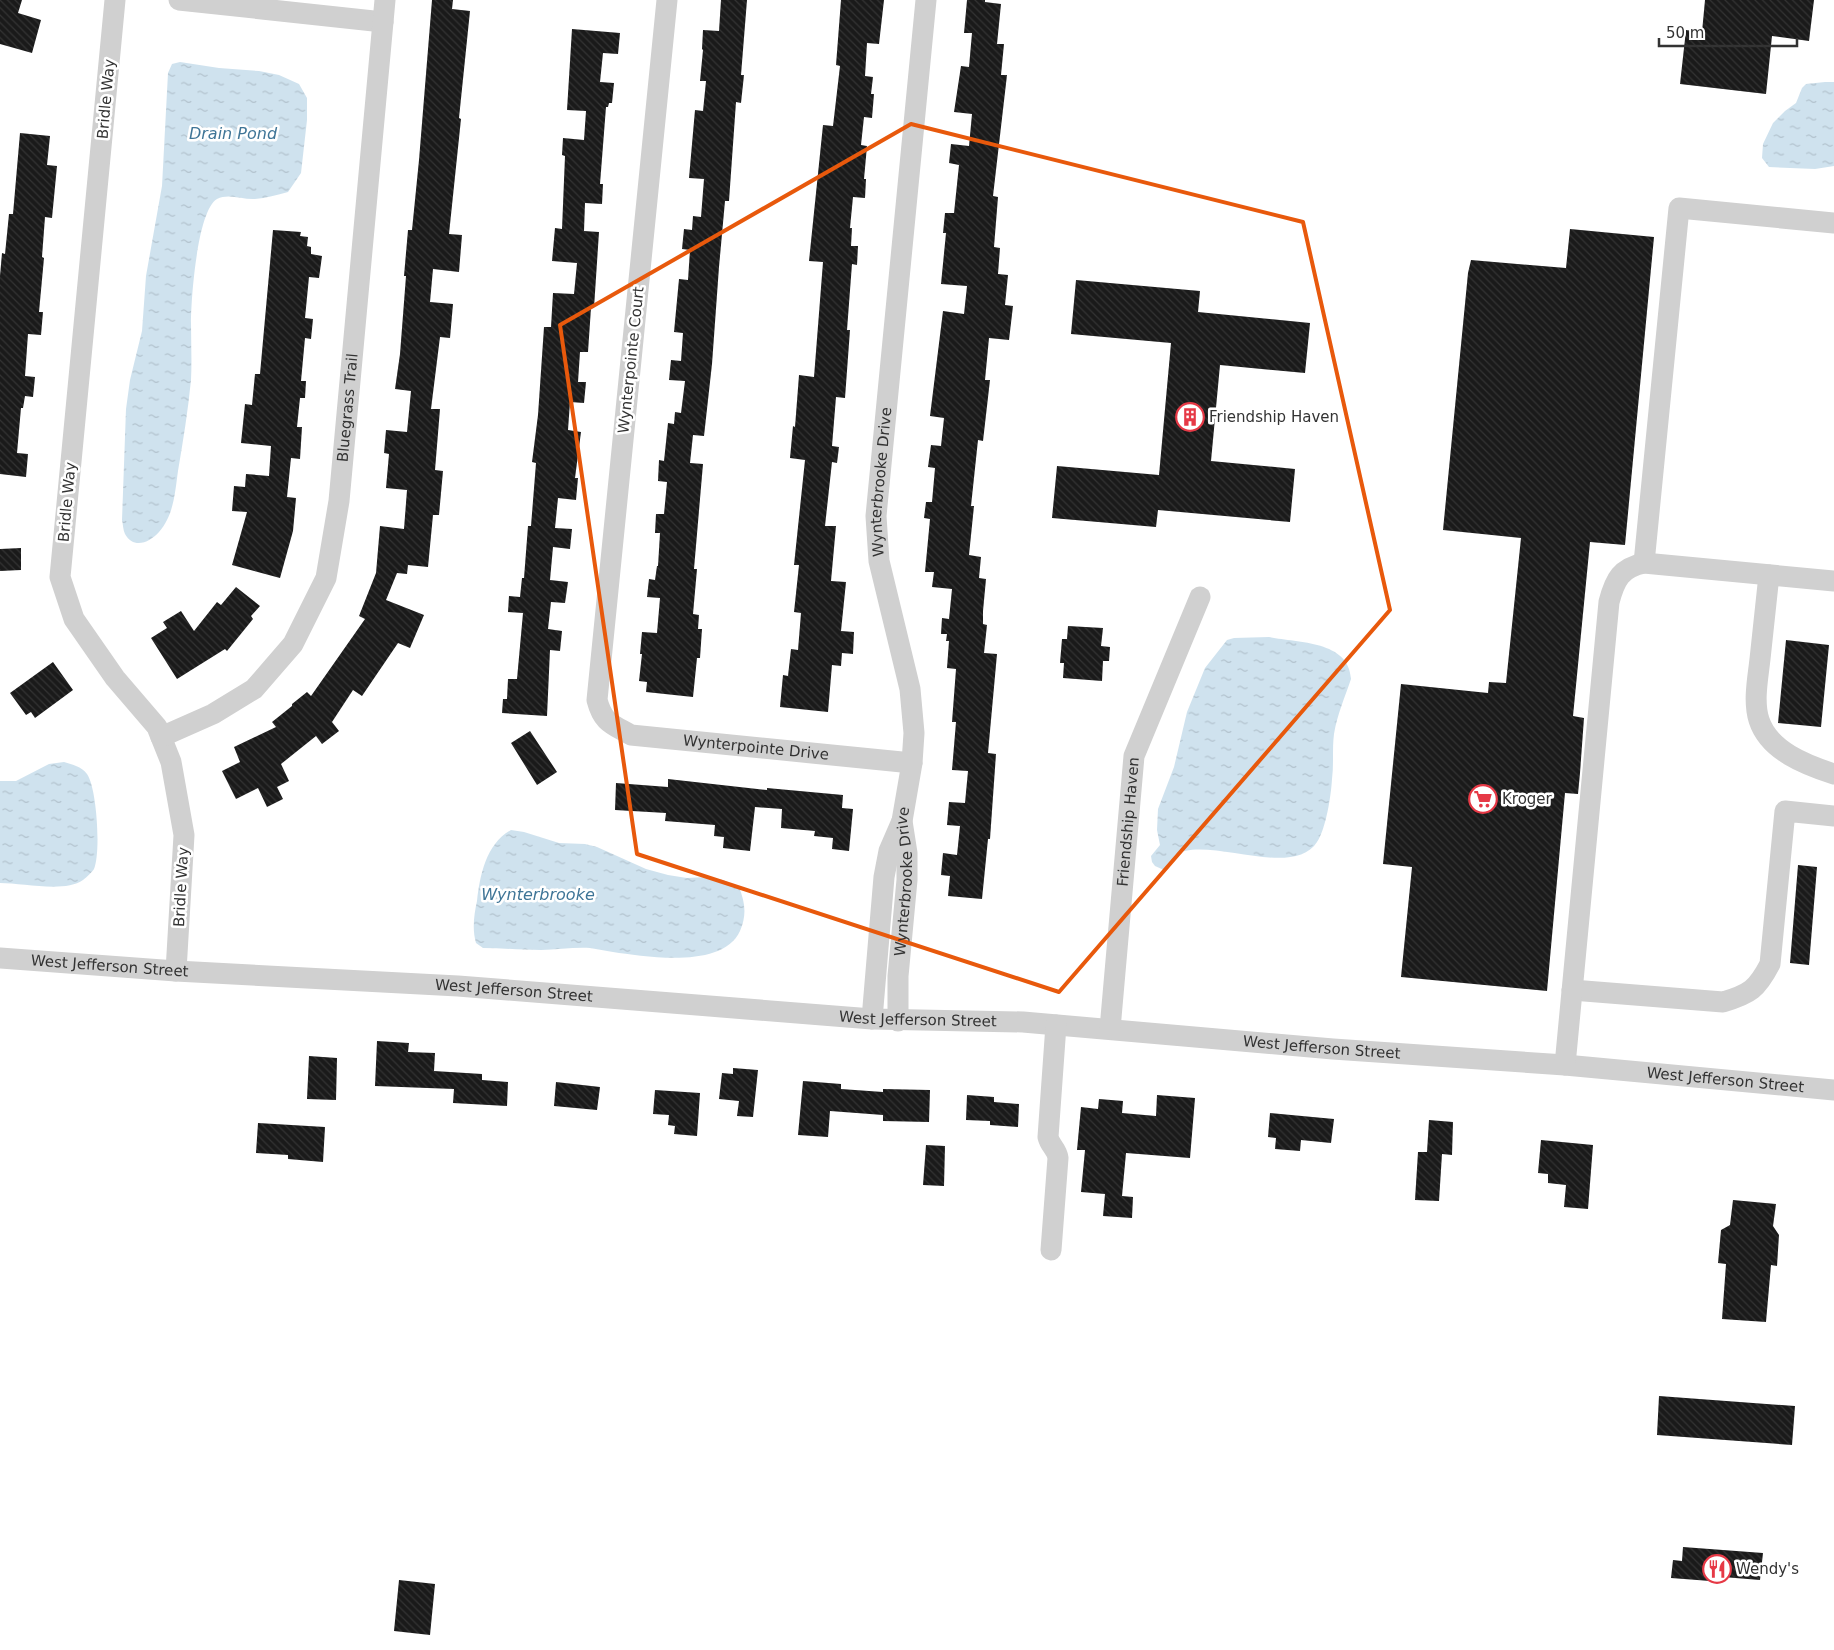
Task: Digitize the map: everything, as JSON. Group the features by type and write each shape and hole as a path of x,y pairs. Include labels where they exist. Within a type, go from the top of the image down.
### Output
{"street":[{"name":"Bridle Way","path":"115,0 60,577 74,619 115,678 157,727 171,762 184,835 176,971"},
{"path":"179,0 383,22"},
{"name":"Bluegrass Trail","path":"161,737 213,714 254,689 293,644 326,578 339,501 385,0"},
{"name":"Wynterpointe Court","path":"604,719 597,700 667,0"},
{"name":"Wynterbrooke Drive","path":"898,1020 898,976 907,862 902,821 912,763 914,733 910,689 879,561 876,516 926,0"},
{"path":"1644,563 1678,208 1834,223"},
{"path":"1565,1065 1609,602 1614,585 1621,574 1630,566 1644,563 1834,581"},
{"path":"1769,575 1757,688 1759,719 1767,734 1787,754 1799,761 1834,774"},
{"name":"Friendship Haven","path":"1110,1029 1134,756 1200,597"},
{"name":"Wynterpointe Drive","path":"604,719 631,735 912,763"},
{"path":"1572,990 1724,1002 1745,995 1761,981 1770,964 1785,811 1834,816"},
{"path":"872,1020 884,877 889,851 902,821"},
{"name":"West Jefferson Street","path":"0,958 176,971 458,986 872,1020 1023,1022 1565,1065 1834,1090"},
{"path":"1051,1250 1058,1153 1051,1145 1048,1137 1056,1025"}],"highlighted area":[{"path":"911,124 1303,222 1390,610 1059,992 637,854 560,325"}],"water":[{"name":"Drain Pond","path":"180,62 219,68 259,71 279,75 299,84 307,98 307,120 301,173 288,192 255,199 222,197 217,199 210,207 204,220 196,257 192,296 190,392 173,503 168,518 159,532 147,541 137,543 129,539 125,534 122,520 126,409 130,380 142,331 146,276 162,186 168,73 172,64"},
{"path":"1834,82 1834,166 1815,169 1769,167 1762,158 1763,144 1773,123 1796,103 1802,88 1806,84"},
{"path":"1269,637 1307,643 1332,650 1348,666 1351,679 1335,727 1333,773 1325,820 1320,836 1317,842 1305,853 1289,857 1270,858 1207,850 1189,850 1175,855 1171,864 1164,870 1155,866 1151,856 1160,845 1157,830 1158,809 1174,767 1187,712 1205,668 1227,640"},
{"path":"64,762 82,769 90,781 97,821 97,849 94,869 83,880 66,886 0,883 0,781 16,781 49,764"},
{"name":"Wynterbrooke","path":"511,830 559,843 585,844 597,847 646,869 668,875 687,878 706,877 723,880 739,887 744,909 744,919 740,931 731,943 718,951 701,956 683,958 645,956 590,948 541,950 483,948 476,943 474,927 482,871 496,843"}],"building":[{"path":"0,0 22,0 18,13 41,20 32,53 0,44"},
{"path":"432,0 453,0 452,9 470,11 449,234 462,235 459,272 433,269 430,302 453,304 450,338 440,337 431,409 440,409 435,470 443,471 439,515 433,515 428,567 408,565 407,574 397,573 386,600 424,615 410,648 398,643 362,696 353,690 332,722 339,731 322,744 316,736 281,764 289,781 277,787 283,799 267,807 258,788 236,799 222,771 240,762 234,747 276,727 272,722 292,704 307,692 311,696 365,619 359,616 376,573 380,526 404,529 407,490 386,488 389,454 384,453 386,430 407,432 411,391 395,389 400,354 408,230 412,230 419,160"},
{"path":"721,0 747,0 741,75 744,75 741,103 736,102 729,201 725,201 712,364 704,436 693,435 690,463 703,464 694,569 697,569 693,614 699,615 698,629 702,629 700,658 697,658 693,697 646,692 647,682 639,681 642,654 640,654 642,632 657,633 660,598 647,597 649,579 655,580 658,566 660,533 655,533 656,514 664,514 667,482 658,481 659,460 664,461 668,423 674,424 675,412 681,413 685,381 669,380 671,360 681,361 683,333 674,332 679,279 688,280 690,250 682,249 684,229 692,230 693,216 701,217 704,179 689,178 695,110 703,111 706,81 700,81 703,30 719,31"},
{"path":"841,0 884,0 879,44 867,43 865,76 873,77 871,94 874,94 872,118 864,117 861,145 867,146 864,179 866,179 865,198 853,197 850,228 852,228 851,246 858,246 857,265 852,264 847,330 850,330 845,398 836,397 832,446 839,447 837,463 832,462 825,526 836,526 831,581 846,582 841,631 854,632 853,654 842,653 841,666 832,665 828,712 780,707 783,675 788,676 791,649 798,650 801,613 794,612 799,565 794,565 805,460 790,458 793,426 795,427 799,375 814,377 823,262 809,261 823,125 833,126 840,66 836,65"},
{"path":"967,0 985,0 985,2 1001,4 997,44 1004,44 1001,75 1007,75 993,196 998,197 994,247 1000,248 998,274 1008,275 1005,305 1013,306 1009,340 989,338 985,380 990,380 983,441 978,440 971,506 974,506 969,555 981,557 979,578 986,579 983,624 987,625 984,653 997,654 988,753 996,754 990,839 988,839 982,899 948,896 950,876 941,875 943,853 957,855 960,826 947,825 949,802 965,803 968,771 952,770 956,722 952,722 956,669 947,668 949,641 946,641 947,634 941,634 942,618 949,619 952,589 932,587 934,572 925,572 930,519 924,518 926,502 932,502 935,468 928,467 931,445 941,446 944,418 930,416 943,311 964,314 967,286 941,284 946,233 943,233 945,213 954,213 959,165 949,163 951,144 969,146 972,114 954,112 961,66 969,67 972,33 964,33"},
{"path":"1705,0 1814,0 1809,41 1772,36 1766,94 1680,84 1686,30 1702,32"},
{"path":"572,29 620,33 618,54 603,53 600,82 614,83 612,103 609,103 608,107 606,107 600,184 603,184 602,204 585,203 584,231 599,232 594,308 591,308 588,352 580,352 578,382 586,382 584,403 570,402 568,430 581,432 575,478 578,478 576,500 558,498 555,528 572,529 570,549 553,547 550,580 568,582 565,603 551,602 548,629 562,631 560,651 550,650 547,716 502,713 503,699 507,699 508,679 517,679 523,613 508,612 509,596 520,597 522,578 524,578 528,526 531,526 536,463 532,462 538,415 544,327 551,327 553,293 574,294 577,263 552,261 555,228 562,229 565,156 562,155 563,138 584,140 586,111 567,110"},
{"path":"20,133 50,136 47,165 57,166 52,218 45,217 42,257 44,258 39,312 43,312 41,335 28,334 25,376 35,377 33,397 25,396 23,408 21,408 17,453 28,454 26,477 0,474 0,276 2,253 5,254 9,214 13,214"},
{"path":"1570,229 1654,237 1625,545 1590,542 1573,716 1584,718 1578,794 1565,793 1547,991 1401,977 1412,867 1383,864 1401,684 1488,693 1489,682 1506,683 1521,538 1443,530 1468,273 1471,260 1566,268"},
{"path":"273,230 301,232 300,236 308,237 307,246 311,247 311,254 322,256 319,278 309,277 305,318 313,319 311,339 305,338 301,381 306,381 305,398 300,398 297,427 302,427 300,459 291,458 287,497 296,498 293,531 280,578 232,565 247,512 232,511 234,486 245,487 246,474 269,476 271,446 241,443 245,404 252,405 255,374 260,374"},
{"name":"Friendship Haven","path":"1076,280 1200,291 1198,312 1310,323 1305,373 1220,365 1211,461 1295,469 1290,522 1158,510 1156,527 1052,518 1057,466 1159,475 1171,343 1071,334"},
{"path":"21,548 21,570 0,571 0,549"},
{"path":"236,587 260,606 251,616 253,619 227,651 225,649 177,679 151,638 167,628 163,622 181,611 194,631 217,602 221,605"},
{"path":"1068,626 1103,628 1101,646 1110,647 1109,661 1103,661 1102,681 1063,678 1064,663 1060,663 1062,639 1067,639"},
{"path":"1786,640 1829,645 1821,727 1778,723"},
{"path":"53,662 73,690 35,718 31,712 26,715 10,693"},
{"path":"530,731 557,772 537,785 511,743"},
{"path":"668,779 767,790 767,788 843,795 842,808 853,809 849,851 832,849 833,838 814,836 815,831 781,828 782,809 755,807 750,851 723,848 724,837 714,836 715,825 665,821 666,813 615,810 616,783 668,787"},
{"path":"1798,865 1817,867 1809,965 1790,963"},
{"path":"377,1041 409,1043 408,1052 435,1053 434,1071 482,1074 482,1080 508,1082 507,1106 453,1103 454,1089 375,1086"},
{"path":"309,1056 337,1058 336,1100 307,1099"},
{"path":"733,1068 758,1070 753,1117 737,1116 739,1101 719,1099 722,1073 733,1074"},
{"path":"803,1081 841,1084 841,1089 883,1092 883,1089 930,1090 929,1122 883,1121 883,1115 830,1111 828,1137 798,1135"},
{"path":"556,1082 600,1087 597,1110 554,1106"},
{"path":"655,1090 700,1093 697,1136 674,1134 675,1126 668,1125 669,1115 653,1114"},
{"path":"967,1095 994,1097 994,1102 1019,1104 1018,1127 990,1125 990,1121 966,1120"},
{"path":"1157,1095 1195,1098 1190,1158 1126,1153 1122,1196 1133,1197 1132,1218 1103,1216 1105,1194 1081,1192 1085,1150 1077,1150 1081,1107 1098,1109 1099,1099 1123,1101 1122,1113 1156,1116"},
{"path":"1270,1113 1334,1119 1331,1143 1301,1140 1300,1151 1275,1149 1276,1138 1268,1137"},
{"path":"1429,1120 1453,1122 1452,1155 1442,1154 1439,1201 1415,1200 1418,1152 1427,1152"},
{"path":"258,1123 325,1127 323,1162 288,1159 288,1155 256,1153"},
{"path":"1541,1140 1593,1145 1588,1209 1564,1207 1566,1185 1548,1183 1548,1174 1538,1173"},
{"path":"926,1145 945,1146 944,1186 923,1185"},
{"path":"1733,1200 1776,1204 1773,1226 1779,1235 1777,1266 1771,1265 1766,1322 1722,1319 1726,1264 1718,1263 1721,1230 1730,1225"},
{"path":"1659,1396 1795,1406 1792,1445 1657,1435"},
{"name":"Wendy's","path":"1683,1547 1763,1553 1760,1580 1723,1577 1723,1582 1671,1578 1673,1560 1682,1561"},
{"path":"399,1580 435,1584 430,1635 394,1631"}],"place":[{"name":"Friendship Haven","path":"1190,417"},
{"name":"Kroger","path":"1483,799"},
{"name":"Wendy's","path":"1717,1569"}]}
